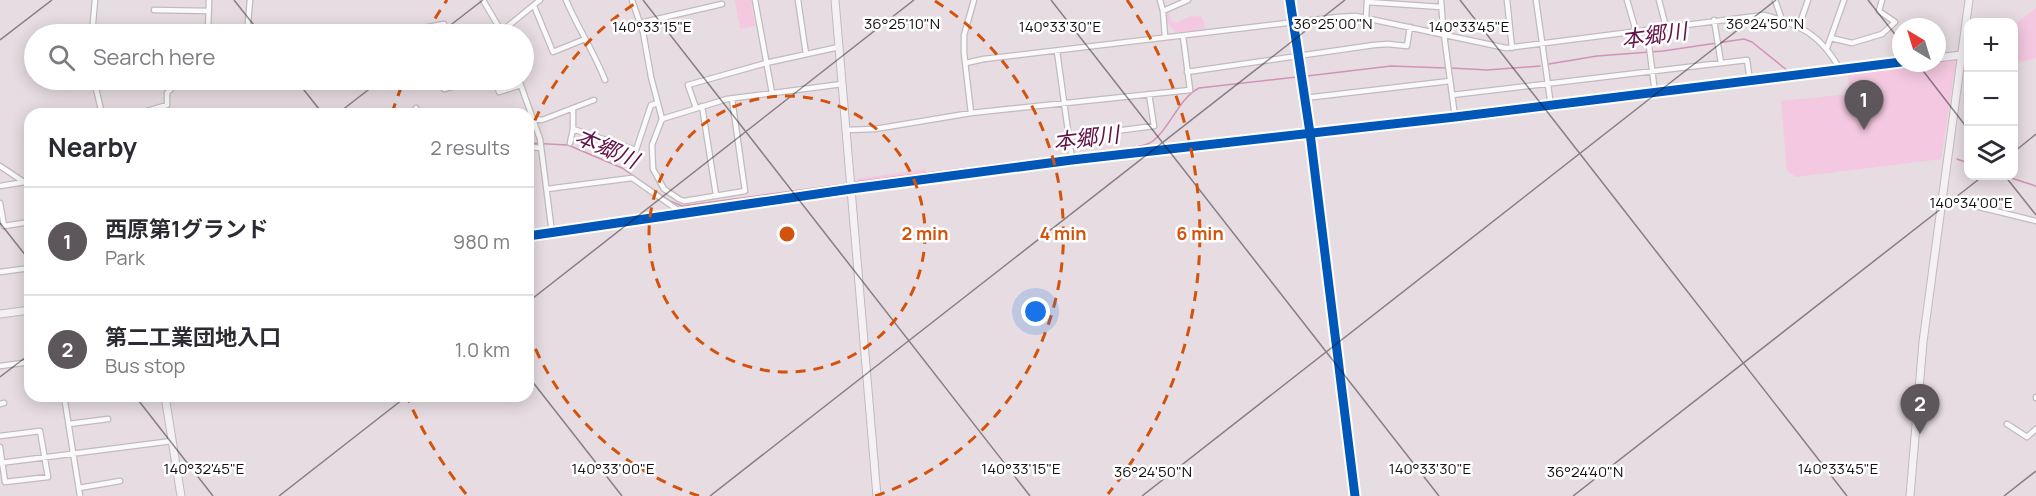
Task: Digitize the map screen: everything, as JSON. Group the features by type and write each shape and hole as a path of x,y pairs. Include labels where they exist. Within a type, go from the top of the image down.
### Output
{"street":[{"path":"93,24 95,0"},
{"path":"208,24 209,0"},
{"path":"249,24 250,0"},
{"path":"483,0 497,24"},
{"path":"513,24 540,0"},
{"path":"566,0 595,55 605,80"},
{"path":"632,0 640,23 662,119 652,145 653,169 664,189 679,199 684,201 745,191 732,99"},
{"path":"755,0 772,93"},
{"path":"798,0 806,54"},
{"path":"836,0 877,496"},
{"path":"971,113 964,35 974,0"},
{"path":"1160,0 1165,37"},
{"path":"1163,11 1188,0"},
{"path":"1290,0 1310,133 1355,496"},
{"path":"1441,0 1455,117"},
{"path":"1508,0 1512,48"},
{"path":"1536,0 1551,106"},
{"path":"1627,0 1636,31"},
{"path":"1659,0 1666,27"},
{"path":"1775,0 1782,20"},
{"path":"1799,26 1808,0"},
{"path":"1827,48 1844,0"},
{"path":"1830,38 1852,43 1882,34 1894,22 1879,11 1882,0"},
{"path":"1910,496 1923,342 1969,0"},
{"path":"1366,18 1367,1 1441,7"},
{"path":"640,23 722,4"},
{"path":"534,6 553,52 585,39"},
{"path":"154,10 209,11"},
{"path":"966,63 1338,17 1356,16 1492,46 1512,48 1764,15 1807,30 1827,48 1840,69"},
{"path":"1714,20 1721,63"},
{"path":"1187,72 1374,45 1407,46 1410,27"},
{"path":"1647,30 1655,93"},
{"path":"846,130 875,129 971,113 1190,90 1183,36"},
{"path":"716,195 699,107 688,85 766,63 839,47"},
{"path":"1058,51 1072,160"},
{"path":"1946,57 1961,55"},
{"path":"1452,95 1747,60 1750,81"},
{"path":"534,235 851,189 1072,160 1551,106 1892,63"},
{"path":"1305,98 1450,81"},
{"path":"662,119 732,99 842,84"},
{"path":"96,90 101,108"},
{"path":"157,108 167,105 167,93 170,90"},
{"path":"523,90 529,108"},
{"path":"1069,136 1154,126 1149,94"},
{"path":"534,119 542,120 594,100"},
{"path":"573,129 636,150 651,105 658,103"},
{"path":"570,143 573,109"},
{"path":"534,122 540,139 552,233"},
{"path":"534,147 541,148"},
{"path":"0,166 24,182"},
{"path":"546,189 632,178 683,214"},
{"path":"0,186 24,184"},
{"path":"1942,198 2036,221"},
{"path":"675,208 679,199"},
{"path":"0,203 4,226 24,223"},
{"path":"0,272 24,269"},
{"path":"0,314 24,311"},
{"path":"0,366 24,363"},
{"path":"65,402 80,496"},
{"path":"166,402 181,496"},
{"path":"69,424 108,419"},
{"path":"2007,424 2027,437 2036,429"},
{"path":"0,436 40,431 48,477 4,482 0,447"},
{"path":"1,463 172,441"},
{"path":"79,488 120,481"}],"shaded area":[{"path":"735,0 751,0 755,26 740,29"},
{"path":"2036,8 2036,58 2018,62 2018,22"},
{"path":"1167,10 1172,21 1176,23 1192,16 1202,17 1206,30 1176,32 1165,21"},
{"path":"1956,59 1941,159 1796,177 1787,171 1781,101 1849,94 1848,72 1892,67 1892,72 1946,72 1946,60"},
{"path":"926,169 924,176 864,184 856,179"}],"waterway":[{"name":"本郷川","path":"1549,64 1597,56 1663,51 1744,39 1752,42 1788,71"},
{"name":"本郷川","path":"1307,76 1391,66 1446,68"},
{"name":"本郷川","path":"1451,68 1487,70 1540,66"},
{"name":"本郷川","path":"1073,155 1127,149 1153,141 1185,99 1199,88 1297,77"},
{"name":"本郷川","path":"534,143 568,145 622,168 670,201 682,206 845,184"},
{"name":"本郷川","path":"855,182 1069,155"},
{"name":"本郷川","path":"1957,159 1964,162"},
{"name":"本郷川","path":"2017,180 2036,186"}],"cycle path":[{"path":"1290,0 1310,133 1355,496"},
{"path":"534,235 851,189 1072,160 1455,117 1892,63"}],"place":[{"name":"西原第1グランド","path":"1864,130"},
{"name":"第二工業団地入口","path":"1920,434"}]}
